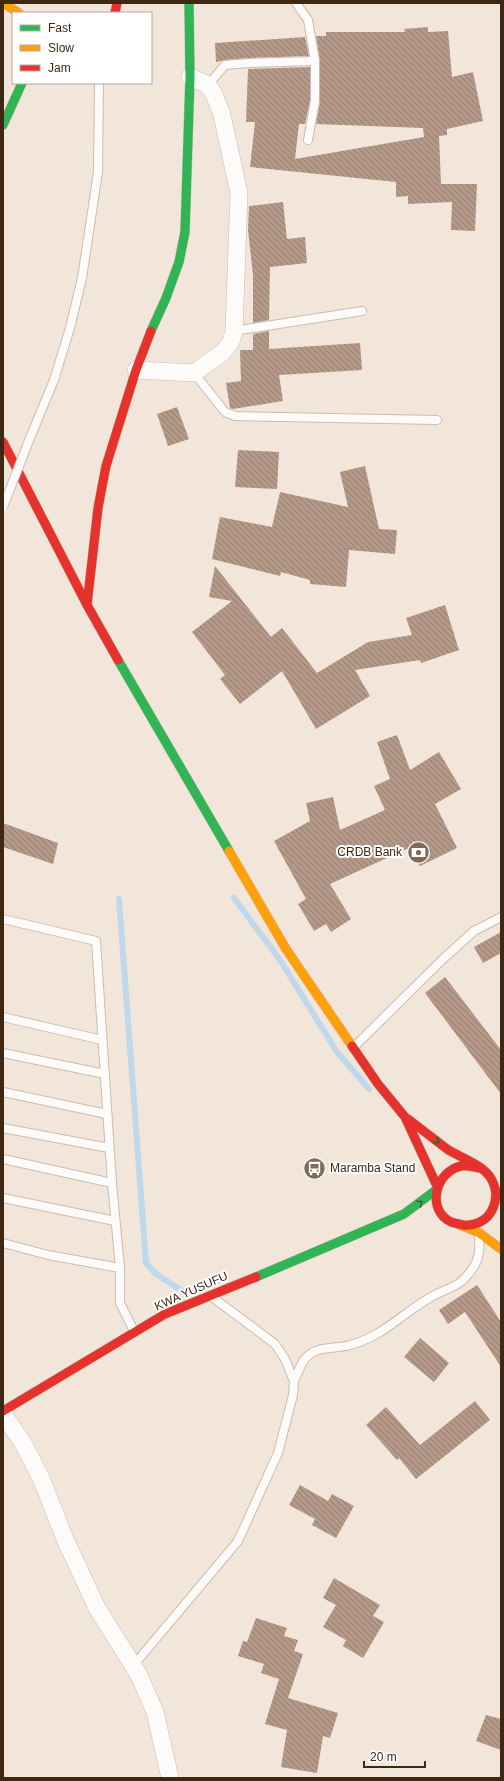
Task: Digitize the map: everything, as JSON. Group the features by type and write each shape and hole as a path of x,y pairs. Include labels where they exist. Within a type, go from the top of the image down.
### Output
{"street":[{"path":"3,3 24,12"},
{"path":"87,605 100,493 106,466 136,370 148,338 166,298 179,262 185,232 190,77 189,3"},
{"path":"136,370 194,373 223,352 230,342 234,331 239,193 222,115 214,94 208,85 190,77"},
{"path":"3,125 22,84"},
{"path":"3,442 87,605 141,701 286,949 378,1084 405,1117 451,1151 479,1168 491,1178 501,1206"},
{"path":"405,1117 436,1188 436,1198 439,1210 446,1219 478,1232 501,1248"},
{"path":"436,1188 443,1176 455,1167 463,1165 479,1168"},
{"name":"KWA YUSUFU","path":"3,1412 166,1314 404,1214 436,1188"},
{"path":"430,1218 457,1224 476,1224 489,1215 496,1201 496,1192"},
{"name":"KWA YUSUFU","path":"378,1226 413,1218"},
{"path":"3,1412 23,1443 41,1478 65,1539 97,1608 139,1675 155,1712 170,1778"}],"lane":[{"path":"296,3 308,20 315,61 315,101 308,140"},
{"path":"208,85 224,65 315,61"},
{"path":"3,507 54,380 70,328 82,278 98,172 99,84"},
{"path":"234,331 362,311"},
{"path":"194,373 224,412 235,416 437,420"},
{"path":"354,1048 474,931 501,917"},
{"path":"3,919 96,941 114,1221 120,1268 120,1303 134,1332"},
{"path":"3,1017 102,1040"},
{"path":"3,1053 104,1074"},
{"path":"3,1092 107,1114"},
{"path":"3,1128 109,1148"},
{"path":"3,1159 112,1183"},
{"path":"3,1198 114,1221"},
{"path":"294,1381 306,1356 312,1352 350,1345 376,1335 430,1297 462,1281 478,1259 480,1251 478,1232"},
{"path":"3,1243 48,1255 120,1268"},
{"path":"133,1666 238,1541 278,1453 294,1396 294,1381 285,1359 275,1344 210,1295"}],"building":[{"path":"428,27 428,32 448,31 452,77 473,72 483,121 447,129 447,135 439,136 441,184 477,184 475,231 451,230 452,202 408,204 408,196 396,197 396,182 250,167 255,122 246,122 248,69 310,67 310,101 305,124 299,124 295,159 424,137 423,128 316,124 320,101 320,61 316,36 326,36 326,32 405,32 404,29"},
{"path":"305,37 309,56 249,58 216,62 215,43"},
{"path":"283,202 287,239 305,237 307,263 270,267 269,320 253,323 253,275 248,230 249,206"},
{"path":"269,331 269,349 360,343 362,370 279,375 283,401 233,409 230,408 226,383 241,381 240,350 253,350 253,334"},
{"path":"177,407 189,439 168,446 157,414"},
{"path":"238,450 279,452 277,489 235,487"},
{"path":"365,466 379,529 397,530 395,554 349,550 346,587 310,584 310,580 281,572 280,576 212,559 220,517 272,527 280,492 348,507 340,472"},
{"path":"215,566 271,637 282,628 317,673 368,642 412,635 406,618 445,605 459,650 421,663 420,660 355,670 370,696 316,729 282,671 240,704 220,679 225,675 192,632 232,601 209,597"},
{"path":"397,735 410,770 439,752 461,789 435,804 457,848 420,866 411,847 330,884 351,919 331,932 326,924 314,931 298,904 306,899 274,841 310,821 306,803 333,797 340,830 385,810 374,786 390,779 377,742"},
{"path":"3,823 58,843 53,864 3,847"},
{"path":"501,932 501,953 483,963 474,947"},
{"path":"445,977 501,1050 501,1094 425,993"},
{"path":"477,1285 501,1322 501,1367 465,1312 448,1324 439,1310"},
{"path":"420,1338 449,1363 434,1382 404,1357"},
{"path":"475,1401 490,1420 416,1479 399,1458 397,1460 366,1425 386,1407 420,1445"},
{"path":"300,1485 328,1501 332,1494 354,1506 336,1538 312,1525 315,1519 289,1505"},
{"path":"334,1578 380,1605 373,1616 384,1622 363,1658 343,1646 346,1640 323,1627 336,1605 323,1598"},
{"path":"256,1618 287,1628 284,1636 298,1640 294,1651 303,1654 288,1698 338,1713 330,1738 323,1736 317,1773 281,1767 287,1730 265,1724 279,1679 261,1673 264,1664 238,1656 243,1641 247,1642"},
{"path":"486,1715 501,1719 501,1750 476,1741"}],"waterway":[{"path":"234,898 280,960 337,1052 369,1089"},
{"path":"119,899 146,1263 155,1273 182,1291 226,1278"}],"traffic: fast":[{"path":"151,331 166,298 179,262 185,232 190,77 189,3"},
{"path":"3,125 22,84"},
{"path":"118,660 229,851"},
{"path":"256,1277 404,1214 436,1190"}],"traffic: slow":[{"path":"3,3 17,12"},
{"path":"229,851 286,949 352,1046"},
{"path":"460,1225 478,1232 501,1249"}],"traffic: jam":[{"path":"115,12 117,3"},
{"path":"87,605 98,508 106,466 136,370 151,331"},
{"path":"3,442 87,605 118,660"},
{"path":"352,1046 378,1084 405,1117 437,1186"},
{"path":"408,1119 447,1149 480,1167 491,1178 494,1185 496,1193 495,1201 486,1218 476,1224 469,1225 451,1222 443,1216 438,1209 436,1201 440,1183 452,1170 461,1166 479,1168"},
{"path":"3,1411 165,1314 256,1277"}],"place":[{"name":"CRDB Bank","path":"418,852"},
{"name":"Maramba Stand","path":"314,1168"}]}
